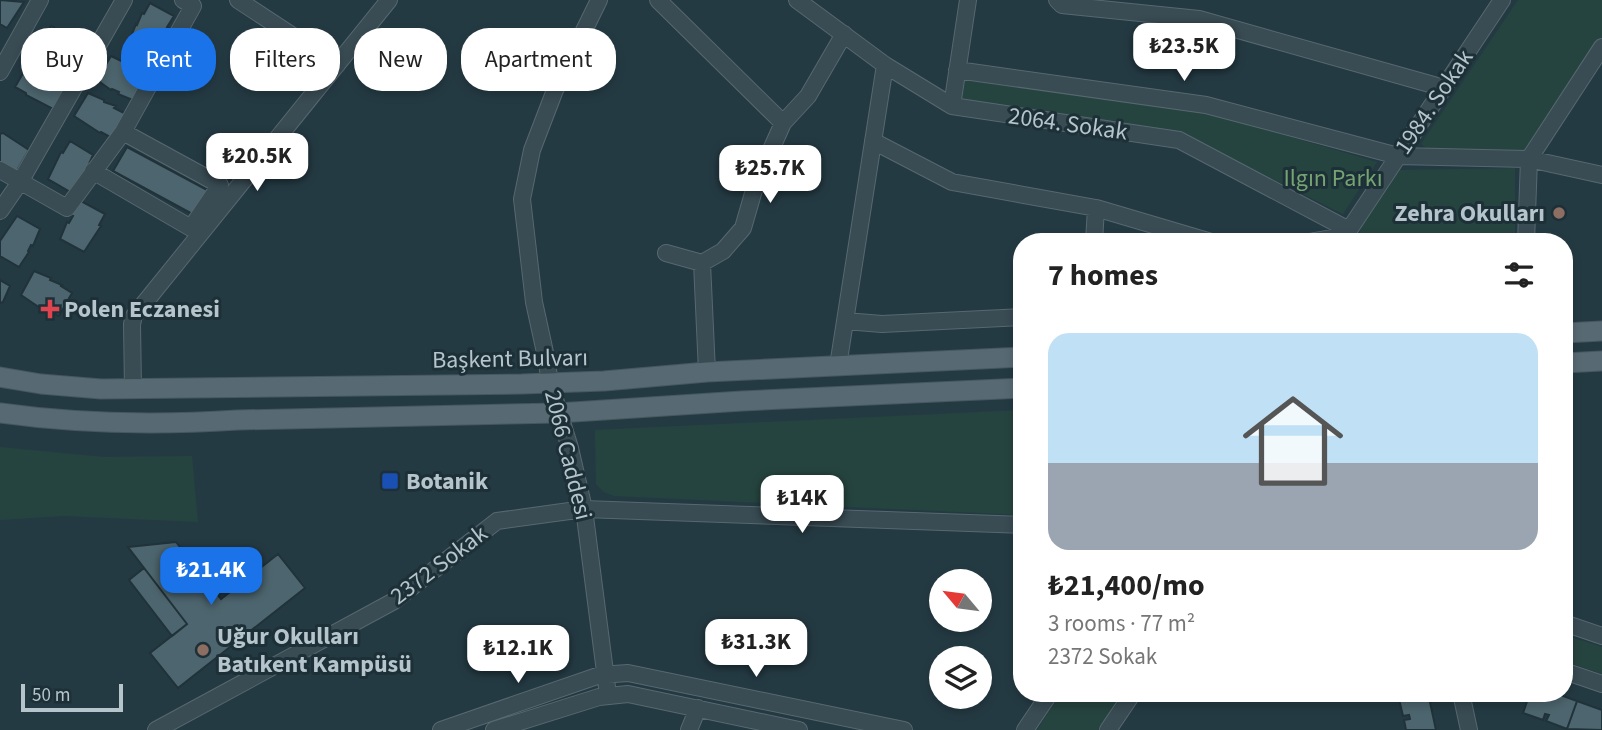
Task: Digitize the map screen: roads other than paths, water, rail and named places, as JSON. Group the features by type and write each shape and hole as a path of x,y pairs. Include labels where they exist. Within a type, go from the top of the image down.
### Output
{"main road":[{"path":"1573,333 1602,331"},
{"name":"Başkent Bulvarı","path":"0,377 41,384 132,389 604,382 707,372 1013,357"},
{"path":"1573,363 1602,361"},
{"path":"0,413 172,423 558,413 1013,388"}],"street":[{"path":"0,72 40,0"},
{"path":"0,211 20,182 124,0"},
{"path":"0,170 67,208 123,132 193,6 183,0"},
{"path":"238,0 281,28"},
{"path":"340,61 389,0"},
{"name":"2066 Caddesi","path":"599,0 555,90 532,150 522,199 534,302 550,383 570,448 584,509 608,695"},
{"path":"658,0 783,123"},
{"name":"2064. Sokak","path":"797,0 885,65 952,106 1179,141 1344,233"},
{"path":"952,106 968,0"},
{"path":"1057,0 1062,5 1199,19 1444,88"},
{"name":"1984. Sokak","path":"1351,233 1398,156 1502,0"},
{"path":"666,253 702,263 723,251 736,239 743,229 756,183 783,123 808,96 844,34"},
{"path":"1526,233 1529,159 1602,47"},
{"path":"838,366 885,65"},
{"path":"957,70 1206,105 1398,156 1529,159 1602,175"},
{"path":"132,389 134,316 316,91"},
{"path":"93,171 191,228 220,184 123,132"},
{"path":"873,141 952,182 1096,208 1181,233"},
{"path":"1095,233 1096,208"},
{"path":"702,263 707,372"},
{"path":"845,321 882,324 1013,317"},
{"name":"2372 Sokak","path":"156,730 394,601 497,522 584,509 1013,525"},
{"path":"1573,626 1602,636"},
{"path":"441,730 605,674 628,673 904,730"},
{"path":"1573,674 1602,684"},
{"path":"494,730 527,725 608,695 640,695 799,730"},
{"path":"1025,730 1044,702"},
{"path":"1108,730 1127,702"},
{"path":"1463,702 1469,730"},
{"path":"689,730 698,708"}],"place":[{"name":"Zehra Okulları","path":"1559,213"},
{"name":"Polen Eczanesi","path":"50,309"},
{"name":"Botanik","path":"390,481"},
{"name":"Uğur Okulları Batıkent Kampüsü","path":"203,650"}],"park label":[{"name":"Ilgın Parkı","path":"1333,178"}]}
